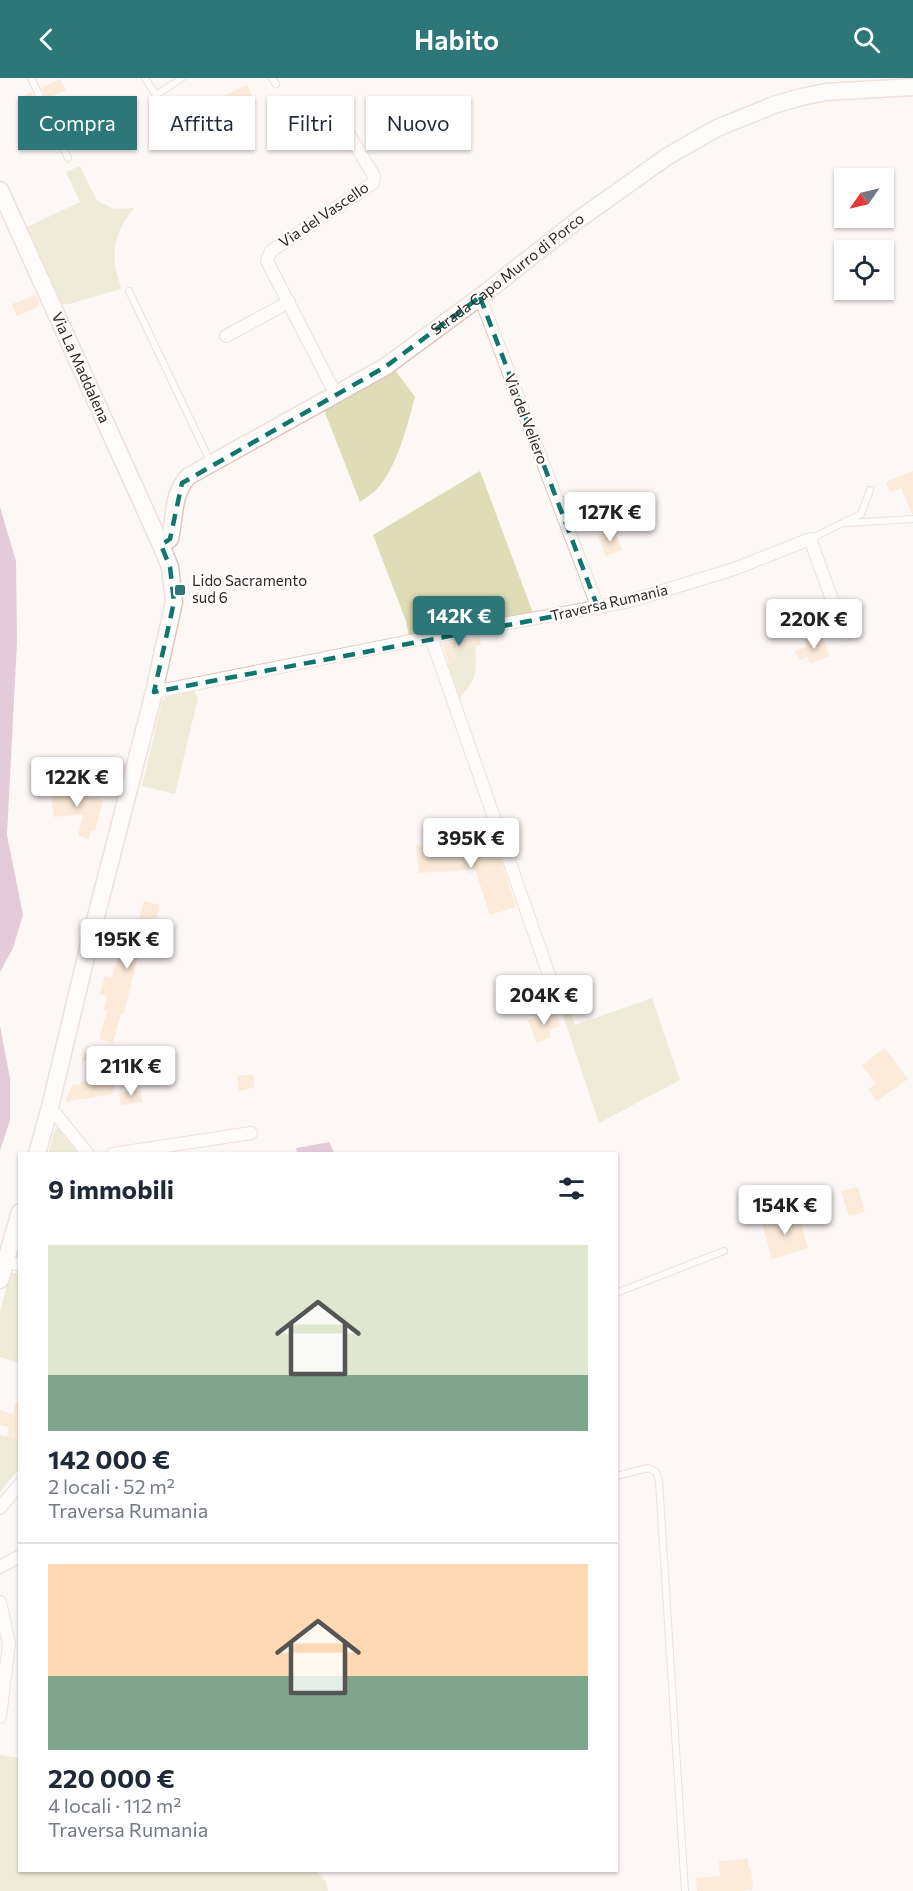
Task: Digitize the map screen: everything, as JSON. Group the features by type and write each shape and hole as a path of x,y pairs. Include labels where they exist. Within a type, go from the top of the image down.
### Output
{"street":[{"name":"Strada Capo Murro di Porco","path":"161,545 170,539 177,496 182,483 189,476 385,367 480,297 578,220 668,156 717,128 774,105 801,97 826,92 913,87"},
{"name":"Via del Vascello","path":"336,395 267,261 271,251 374,183 374,176 354,143"},
{"name":"Via La Maddalena","path":"0,190 161,545 170,567 174,602 154,692 38,1152"},
{"name":"Via del Veliero","path":"480,297 598,608"},
{"path":"226,336 288,302"},
{"path":"810,539 845,635"},
{"name":"Traversa Rumania","path":"154,692 431,637 598,608 675,588 734,569 810,539"},
{"path":"431,637 556,994"},
{"path":"50,1107 86,1152"},
{"path":"126,1152 252,1133"},
{"path":"0,1280 12,1263 18,1225"},
{"path":"0,1508 18,1486"},
{"path":"0,1567 18,1557"},
{"path":"0,1602 9,1644 0,1717"}],"lane":[{"path":"31,78 68,158"},
{"path":"145,78 156,95 182,78"},
{"path":"129,291 211,463"},
{"path":"810,539 861,514 870,490"},
{"path":"846,523 913,519"},
{"path":"618,1292 724,1251"},
{"path":"618,1476 648,1468 656,1472 659,1481 685,1891"}],"highlighted area":[{"path":"480,297 598,608 154,692 174,602 170,567 161,545 170,539 182,483 385,367"}],"shaded area":[{"path":"80,166 97,201 114,209 135,208 121,227 116,242 115,265 121,289 69,304 61,304 25,228 80,202 66,172"},
{"path":"395,370 415,397 400,447 389,471 375,491 360,502 324,410"},
{"path":"480,471 533,613 409,636 406,621 373,535"},
{"path":"0,507 16,561 17,642 7,835 23,915 13,948 0,972"},
{"path":"475,646 476,670 472,682 457,700 445,665 457,662 454,651"},
{"path":"194,691 198,698 175,794 142,786 162,701 172,694"},
{"path":"652,998 680,1080 599,1123 561,1009 569,1006 575,1025"},
{"path":"0,1026 10,1078 10,1120 0,1151"},
{"path":"88,1047 123,1056 127,1067 117,1069 83,1060"},
{"path":"61,1128 79,1152 49,1152 55,1129"},
{"path":"329,1142 334,1152 297,1152 296,1148"},
{"path":"10,1273 18,1273 18,1363 0,1357 0,1312"},
{"path":"0,1435 18,1440 18,1470 0,1492"},
{"path":"0,1755 18,1758 18,1872 318,1872 326,1882 328,1891 0,1891"}],"building":[{"path":"60,79 66,90 53,96 45,96 41,88"},
{"path":"247,85 252,96 223,96"},
{"path":"36,295 40,304 38,307 17,316 12,304"},
{"path":"913,471 912,514 901,488 890,492 886,482"},
{"path":"614,530 622,550 606,556 598,536"},
{"path":"821,634 830,656 810,664 807,657 799,660 795,651 807,646 805,640"},
{"path":"480,637 481,645 454,651 457,662 449,664 442,643"},
{"path":"113,770 122,773 119,784 110,782"},
{"path":"67,785 68,791 103,800 95,831 91,830 89,839 78,836 83,814 54,817 50,787"},
{"path":"492,840 494,857 500,858 516,907 490,915 475,869 419,873 416,846"},
{"path":"144,901 160,905 147,954 139,952 124,1013 121,1013 113,1043 99,1039 107,1011 104,1010 107,996 100,994 105,976 112,978 120,947 127,949 135,918 139,919"},
{"path":"555,1011 560,1026 549,1030 551,1037 537,1043 528,1020"},
{"path":"885,1048 908,1079 877,1101 868,1089 876,1084 862,1065"},
{"path":"95,1070 117,1075 112,1094 65,1102 73,1084 80,1085 81,1081 88,1083 90,1075 93,1076"},
{"path":"253,1074 255,1087 239,1091 237,1076"},
{"path":"141,1090 142,1102 121,1105 119,1093"},
{"path":"858,1187 865,1212 849,1216 841,1191"},
{"path":"798,1212 808,1248 772,1259 762,1223"},
{"path":"16,1402 18,1402 18,1440 7,1437 9,1427 0,1425 0,1410 13,1414"},
{"path":"748,1859 753,1889 697,1891 696,1878 720,1876 719,1861"}],"place":[{"name":"Lido Sacramento sud 6","path":"180,590"}]}
